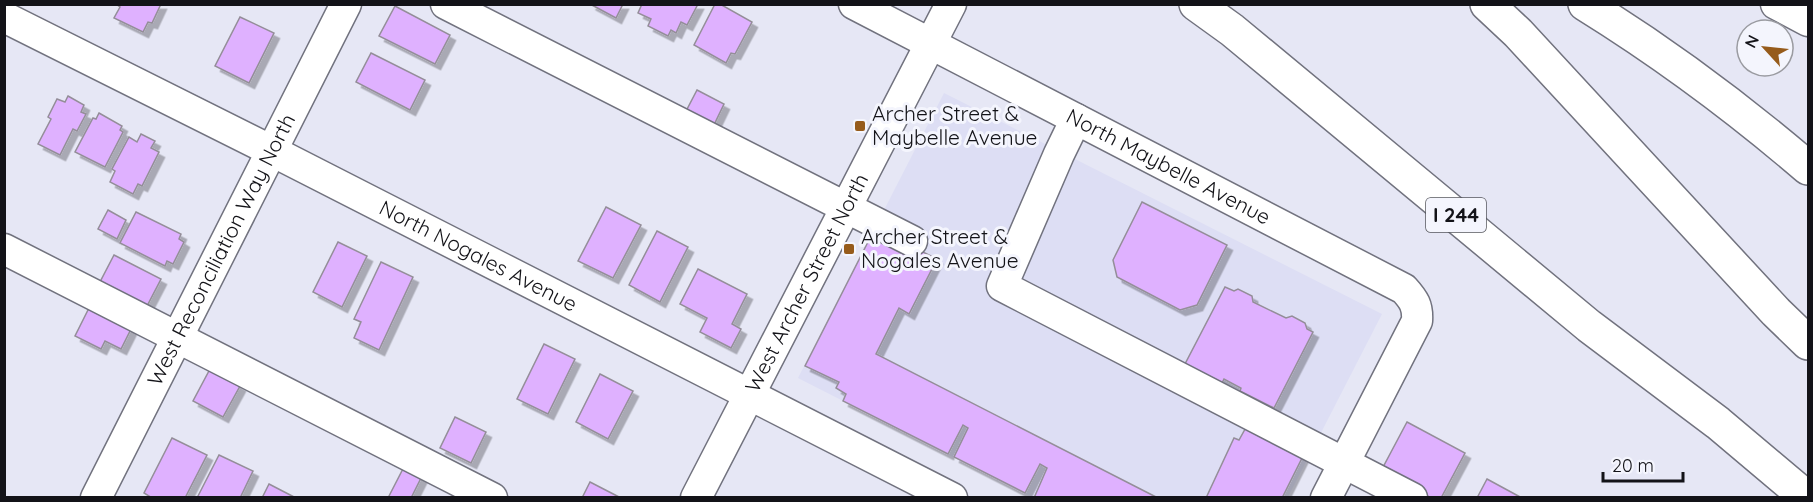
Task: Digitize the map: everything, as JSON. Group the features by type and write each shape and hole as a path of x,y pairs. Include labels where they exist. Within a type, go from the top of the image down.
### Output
{"highway":[{"name":"I 244","path":"1196,4 1232,30 1589,326 1718,423 1807,498"},
{"path":"1487,4 1518,33 1776,312 1809,343"},
{"path":"1585,4 1678,66 1809,168"}],"street":[{"name":"West Reconciliation Way North","path":"96,498 346,4"},
{"path":"446,4 912,241"},
{"name":"North Maybelle Avenue","path":"854,4 1404,289 1415,302 1417,321 1344,462"},
{"name":"West Archer Street North","path":"696,498 951,4"},
{"path":"1776,4 1809,21"},
{"name":"North Nogales Avenue","path":"4,17 952,498"},
{"path":"1076,119 1002,286 1412,498"},
{"path":"4,249 492,498"},
{"path":"1326,498 1344,462"}],"shaded area":[{"path":"944,93 1382,314 1288,497 1031,497 798,378"}],"building":[{"path":"116,4 161,4 152,23 148,22 143,32 114,18 120,7"},
{"path":"590,4 623,4 616,18"},
{"path":"642,4 698,4 687,25 681,22 676,33 671,30 668,36 648,26 651,19 638,13"},
{"path":"715,4 720,4 752,22 735,54 731,53 726,63 694,45"},
{"path":"395,6 450,35 435,64 379,36"},
{"path":"240,17 274,33 249,83 215,66"},
{"path":"371,53 425,80 410,110 356,82"},
{"path":"697,90 724,104 711,131 683,117"},
{"path":"68,96 84,105 81,112 86,114 77,131 73,129 60,155 38,144 51,119 48,117 57,99 65,102"},
{"path":"99,113 122,126 120,130 123,132 105,167 75,152 93,118 96,119"},
{"path":"141,134 155,141 151,148 159,152 142,186 138,184 133,194 110,182 115,171 112,169 129,137 137,142"},
{"path":"1142,202 1227,245 1197,305 1180,310 1117,277 1113,260"},
{"path":"606,207 641,225 613,278 578,261"},
{"path":"108,210 126,220 117,239 98,229"},
{"path":"136,212 181,234 179,239 184,242 173,264 167,261 165,266 120,243"},
{"path":"657,231 688,247 660,302 629,285"},
{"path":"871,236 911,256 915,248 937,259 909,314 899,308 876,354 1158,498 1034,498 1047,468 1040,464 1025,493 954,457 968,428 963,425 948,454 843,401 846,394 836,388 839,382 805,366"},
{"path":"338,242 367,256 342,307 313,292"},
{"path":"114,255 161,279 147,306 100,282"},
{"path":"381,262 413,277 379,350 354,338 361,322 354,319"},
{"path":"698,269 747,294 732,324 741,329 731,348 700,332 707,318 680,304"},
{"path":"1225,287 1234,291 1238,289 1252,296 1253,302 1286,318 1292,316 1305,323 1307,329 1313,332 1274,408 1240,391 1241,388 1224,379 1222,383 1185,364"},
{"path":"91,304 133,325 121,349 105,341 101,349 75,336"},
{"path":"544,344 575,359 548,414 517,399"},
{"path":"210,369 240,386 223,417 193,401"},
{"path":"600,374 633,391 608,439 576,422"},
{"path":"455,417 486,432 471,463 440,448"},
{"path":"1249,422 1306,450 1282,498 1206,498 1234,438 1239,440"},
{"path":"1407,422 1465,453 1441,498 1431,498 1381,471"},
{"path":"172,438 207,455 185,498 152,498 144,493"},
{"path":"219,455 253,471 240,498 197,498"},
{"path":"406,463 424,472 411,498 388,498"},
{"path":"1487,479 1522,498 1477,498"},
{"path":"590,482 621,498 582,498"},
{"path":"269,484 296,498 262,498"}],"place":[{"name":"Archer Street & Maybelle Avenue","path":"860,126"},
{"name":"Archer Street & Nogales Avenue","path":"849,249"}]}
